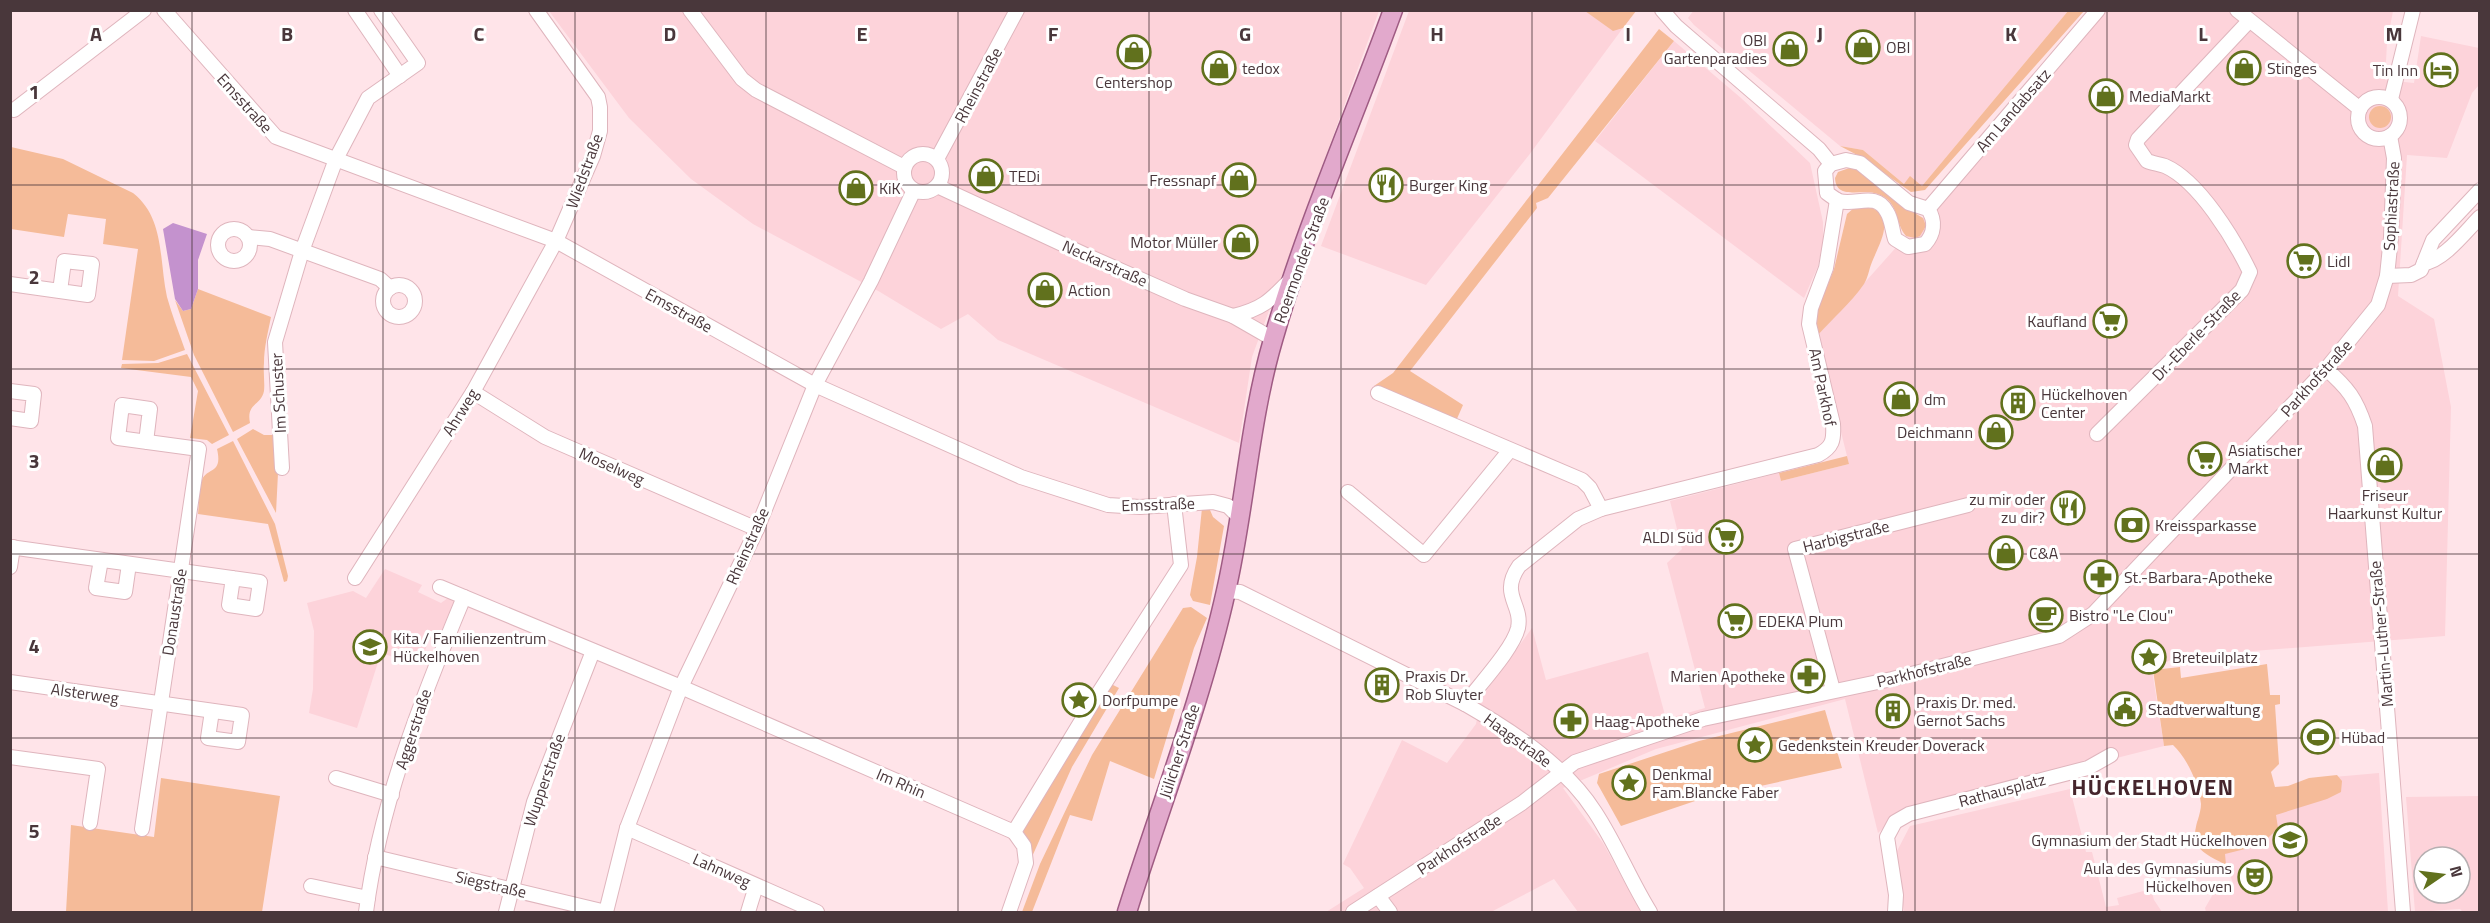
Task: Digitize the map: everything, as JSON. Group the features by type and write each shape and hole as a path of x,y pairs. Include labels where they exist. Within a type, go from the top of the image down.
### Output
{"main road":[{"name":"Roermonder Straße","path":"1240,518 1249,452 1273,339 1293,277 1393,10"},
{"name":"Jülicher Straße","path":"1127,912 1191,717 1226,591 1240,518"}],"street":[{"path":"14,110 144,10"},
{"name":"Emsstraße","path":"164,10 276,137 556,242 815,385 1032,480 1108,505 1140,507 1213,502 1228,506 1240,518"},
{"path":"354,10 400,76 418,63 381,10"},
{"name":"Wiedstraße","path":"536,10 598,97 600,107 600,131 593,156 556,242"},
{"path":"690,10 742,79 756,90 904,167"},
{"name":"Rheinstraße","path":"937,186 942,174 937,159 1017,10"},
{"path":"1662,10 1676,26 1819,150 1831,164"},
{"name":"Am Landabsatz","path":"1928,209 2097,10"},
{"path":"2237,10 2360,109"},
{"path":"2391,99 2413,10"},
{"name":"Dr.-Eberle-Straße","path":"2097,434 2242,290 2250,272 2233,237 2205,201 2184,180 2165,166 2147,161 2136,145 2138,139 2250,21"},
{"name":"Im Schuster","path":"282,468 275,342 302,251 336,159 368,98 400,76"},
{"path":"2374,97 2391,99 2397,105 2401,120 2398,128 2390,136 2376,139 2367,136 2360,128 2358,119 2360,109 2368,99 2374,97"},
{"name":"Sophiastraße","path":"2387,276 2394,170 2390,136"},
{"path":"937,159 920,154 913,156 904,167 905,180 914,190 930,191 937,186"},
{"path":"1846,160 1860,164 1898,195 1928,209 1933,225 1929,240 1921,246 1908,247 1895,239 1887,211 1881,204 1869,199 1847,202 1837,200 1827,193 1825,171 1831,164 1846,160"},
{"name":"Neckarstraße","path":"937,186 1099,261 1233,316 1273,339"},
{"name":"Rheinstraße","path":"606,912 627,828 681,687 757,530 815,385 871,281 914,190"},
{"path":"2387,276 2417,273 2433,240 2480,190"},
{"name":"Am Parkhof","path":"1465,704 1515,639 1519,624 1510,584 1513,575 1519,566 1578,519 1601,509 1818,455 1829,448 1834,439 1833,424 1809,324 1811,308 1826,268 1837,200"},
{"path":"2424,262 2431,262 2440,257 2480,218"},
{"path":"249,237 270,239 380,279 390,288"},
{"name":"Ahrweg","path":"355,578 473,392 556,242"},
{"name":"Parkhofstraße","path":"1353,912 1522,803 1575,762 1675,728 1833,690 1903,676 2059,636 2070,630 2093,614 2114,594 2326,369 2378,304 2387,276"},
{"path":"1233,316 1257,310 1274,297 1293,277"},
{"path":"10,284 60,291"},
{"name":"Martin-Luther-Straße","path":"2326,369 2343,384 2356,401 2365,426 2403,912"},
{"path":"10,391 34,394 31,421 10,418"},
{"name":"Moselweg","path":"473,392 546,437 757,530"},
{"path":"1378,393 1582,480 1590,488 1601,509"},
{"name":"Donaustraße","path":"142,829 179,570 184,558 199,449 146,442"},
{"path":"1348,492 1424,555 1510,450"},
{"path":"1009,912 1026,863 1024,846 1014,832 1096,697 1181,565 1174,504"},
{"name":"Harbigstraße","path":"1833,690 1795,549 1968,505"},
{"path":"10,567 12,547 233,579"},
{"path":"101,560 96,588 125,592 129,564"},
{"name":"Im Rhin","path":"440,587 681,687 1014,832"},
{"name":"Haagstraße","path":"1226,591 1240,592 1499,723 1563,773 1594,809 1650,912"},
{"name":"Aggerstraße","path":"366,912 375,857 420,700 464,597"},
{"name":"Wupperstraße","path":"506,912 534,802 593,651"},
{"name":"Alsterweg","path":"10,682 212,711"},
{"name":"Rathausplatz","path":"1895,912 1896,895 1887,837 1895,822 1925,810 2084,769 2111,755"},
{"path":"10,757 98,769 90,822"},
{"path":"336,778 392,795"},
{"name":"Lahnweg","path":"627,828 817,912"},
{"name":"Siegstraße","path":"375,857 606,912"},
{"path":"311,886 368,898"},
{"path":"748,912 756,886"},
{"path":"1378,896 1390,912"}],"shaded area":[{"path":"1629,10 1634,13 1529,155 1426,285 1321,246 1409,11"},
{"path":"1694,10 2068,11 1922,186 1904,184 1863,150 1840,146 1694,25 1688,18"},
{"path":"549,11 1379,11 1252,357 1239,443 998,340 968,314 941,329 880,292 753,224 691,179 629,118"},
{"path":"1585,11 1636,11 1623,28 1613,31"},
{"path":"2068,11 2084,11 1925,190 1911,192 1861,157 1840,146 1863,150 1904,184 1910,176 1922,186"},
{"path":"2107,11 2393,11 2387,43 2385,80 2414,83 2421,36 2479,48 2479,85 2472,93 2447,158 2407,155 2398,296 2434,319 2451,407 2445,636 2176,657 2152,670 2164,746 1899,813 1878,833 1845,699 1656,749 1563,788 1603,843 1641,912 1578,912 1554,879 1491,912 1326,912 1364,888 1350,868 1343,864 1402,740 1447,763 1476,724 1481,698 1532,628 1546,680 1648,652 1666,719 1705,708 1667,563 1682,549 1670,501 1779,473 1781,481 1849,464 1817,336"},
{"path":"1659,29 1674,41 1548,198 1536,203 1537,208 1410,371 1463,405 1456,421 1374,386 1393,373"},
{"path":"1674,41 1741,98 1810,163 1823,222 1823,241 1818,266 1804,298 1595,141"},
{"path":"2380,106 2388,109 2391,117 2388,125 2380,128 2372,125 2369,117 2372,109"},
{"path":"11,147 63,159 133,193 143,203 156,227 167,297 185,350 154,361 122,360 138,249 103,244 106,219 68,214 64,237 11,229"},
{"path":"1852,167 1857,168 1908,209 1923,218 1926,226 1920,236 1915,238 1906,236 1893,207 1885,198 1878,194 1845,192 1840,189 1835,178 1838,172"},
{"path":"1864,205 1874,209 1884,221 1882,237 1867,279 1859,291 1817,336 1813,321 1834,269 1847,214 1855,207"},
{"path":"173,223 207,234 198,260 198,289 191,309 183,311 175,299 163,229"},
{"path":"198,289 271,317 265,352 264,391 250,412 250,423 233,432 194,355 175,300 183,311 191,309"},
{"path":"187,354 229,435 212,444 207,440 190,438 198,391 191,377 121,368 122,364 158,363"},
{"path":"253,429 264,435 274,435 278,473 276,513 237,439"},
{"path":"233,441 275,524 288,576 287,581 284,582 268,524 198,514 202,480 218,463 217,449"},
{"path":"1847,456 1849,464 1781,481 1779,473"},
{"path":"1202,508 1210,510 1213,517 1224,526 1210,605 1193,601 1190,595"},
{"name":"Kita / Familienzentrum Hückelhoven","path":"385,569 422,585 418,592 441,603 448,598 455,602 439,642 430,638 419,665 381,653 357,728 309,713 313,689 314,631 307,603 353,591 366,598"},
{"path":"1191,607 1207,618 1194,648 1154,779 1110,761 1092,821 1070,815 1032,912 1022,912 1040,864 1092,755 1183,608"},
{"path":"2267,664 2270,695 2280,695 2280,704 2275,705 2279,764 2271,772 2275,787 2288,786 2309,778 2337,775 2342,781 2341,792 2327,799 2276,815 2278,828 2261,845 2225,854 2226,865 2210,857 2198,846 2195,830 2201,804 2198,788 2183,757 2173,745 2164,746 2153,670 2180,667 2181,678"},
{"path":"1111,684 1119,688 1072,767 1031,859 1022,826"},
{"path":"1825,710 1842,768 1701,799 1621,826 1597,783 1599,774 1699,741"},
{"name":"Gymnasium der Stadt Hückelhoven","path":"2379,773 2388,912 2206,912 2205,908 2216,889 2233,883 2226,865 2198,845 2195,835 2197,821 2290,793 2311,779"},
{"path":"161,778 280,796 262,912 66,912 71,825 154,837"},
{"name":"Gymnasium der Stadt Hückelhoven","path":"2070,789 2086,852 2092,852 2106,907 2119,905 2117,898 2151,889 2154,900 2162,912 1904,912 1896,853 1910,826"},
{"path":"2479,796 2479,912 2463,912 2460,909 2415,912 2414,905 2472,905 2472,845 2412,845 2412,874 2406,797"}],"place":[{"name":"OBI","path":"1863,47"},
{"name":"OBI Gartenparadies","path":"1790,49"},
{"name":"Centershop","path":"1134,52"},
{"name":"tedox","path":"1219,68"},
{"name":"Stinges","path":"2244,68"},
{"name":"Tin Inn","path":"2441,70"},
{"name":"MediaMarkt","path":"2106,96"},
{"name":"TEDi","path":"986,176"},
{"name":"Fressnapf","path":"1239,180"},
{"name":"Burger King","path":"1386,185"},
{"name":"KiK","path":"856,188"},
{"name":"Motor Müller","path":"1241,242"},
{"name":"Lidl","path":"2304,261"},
{"name":"Action","path":"1045,290"},
{"name":"Kaufland","path":"2110,321"},
{"name":"dm","path":"1901,399"},
{"name":"Hückelhoven Center","path":"2018,403"},
{"name":"Deichmann","path":"1996,432"},
{"name":"Asiatischer Markt","path":"2205,459"},
{"name":"Friseur Haarkunst Kultur","path":"2385,465"},
{"name":"zu mir oder zu dir?","path":"2068,508"},
{"name":"Kreissparkasse","path":"2132,525"},
{"name":"ALDI Süd","path":"1726,537"},
{"name":"C&A","path":"2006,553"},
{"name":"St.-Barbara-Apotheke","path":"2101,577"},
{"name":"Bistro \"Le Clou\"","path":"2046,615"},
{"name":"EDEKA Plum","path":"1735,621"},
{"name":"Kita / Familienzentrum Hückelhoven","path":"370,647"},
{"name":"Breteuilplatz","path":"2149,657"},
{"name":"Marien Apotheke","path":"1808,676"},
{"name":"Praxis Dr. Rob Sluyter","path":"1382,685"},
{"name":"Dorfpumpe","path":"1079,700"},
{"name":"Stadtverwaltung","path":"2125,709"},
{"name":"Praxis Dr. med. Gernot Sachs","path":"1893,711"},
{"name":"Haag-Apotheke","path":"1571,721"},
{"name":"Hübad","path":"2318,737"},
{"name":"Gedenkstein Kreuder Doverack","path":"1755,745"},
{"name":"Denkmal Fam.Blancke Faber","path":"1629,783"},
{"name":"Gymnasium der Stadt Hückelhoven","path":"2290,840"},
{"name":"Aula des Gymnasiums Hückelhoven","path":"2255,877"}],"district":[{"name":"HÜCKELHOVEN","path":"2153,787"}]}
